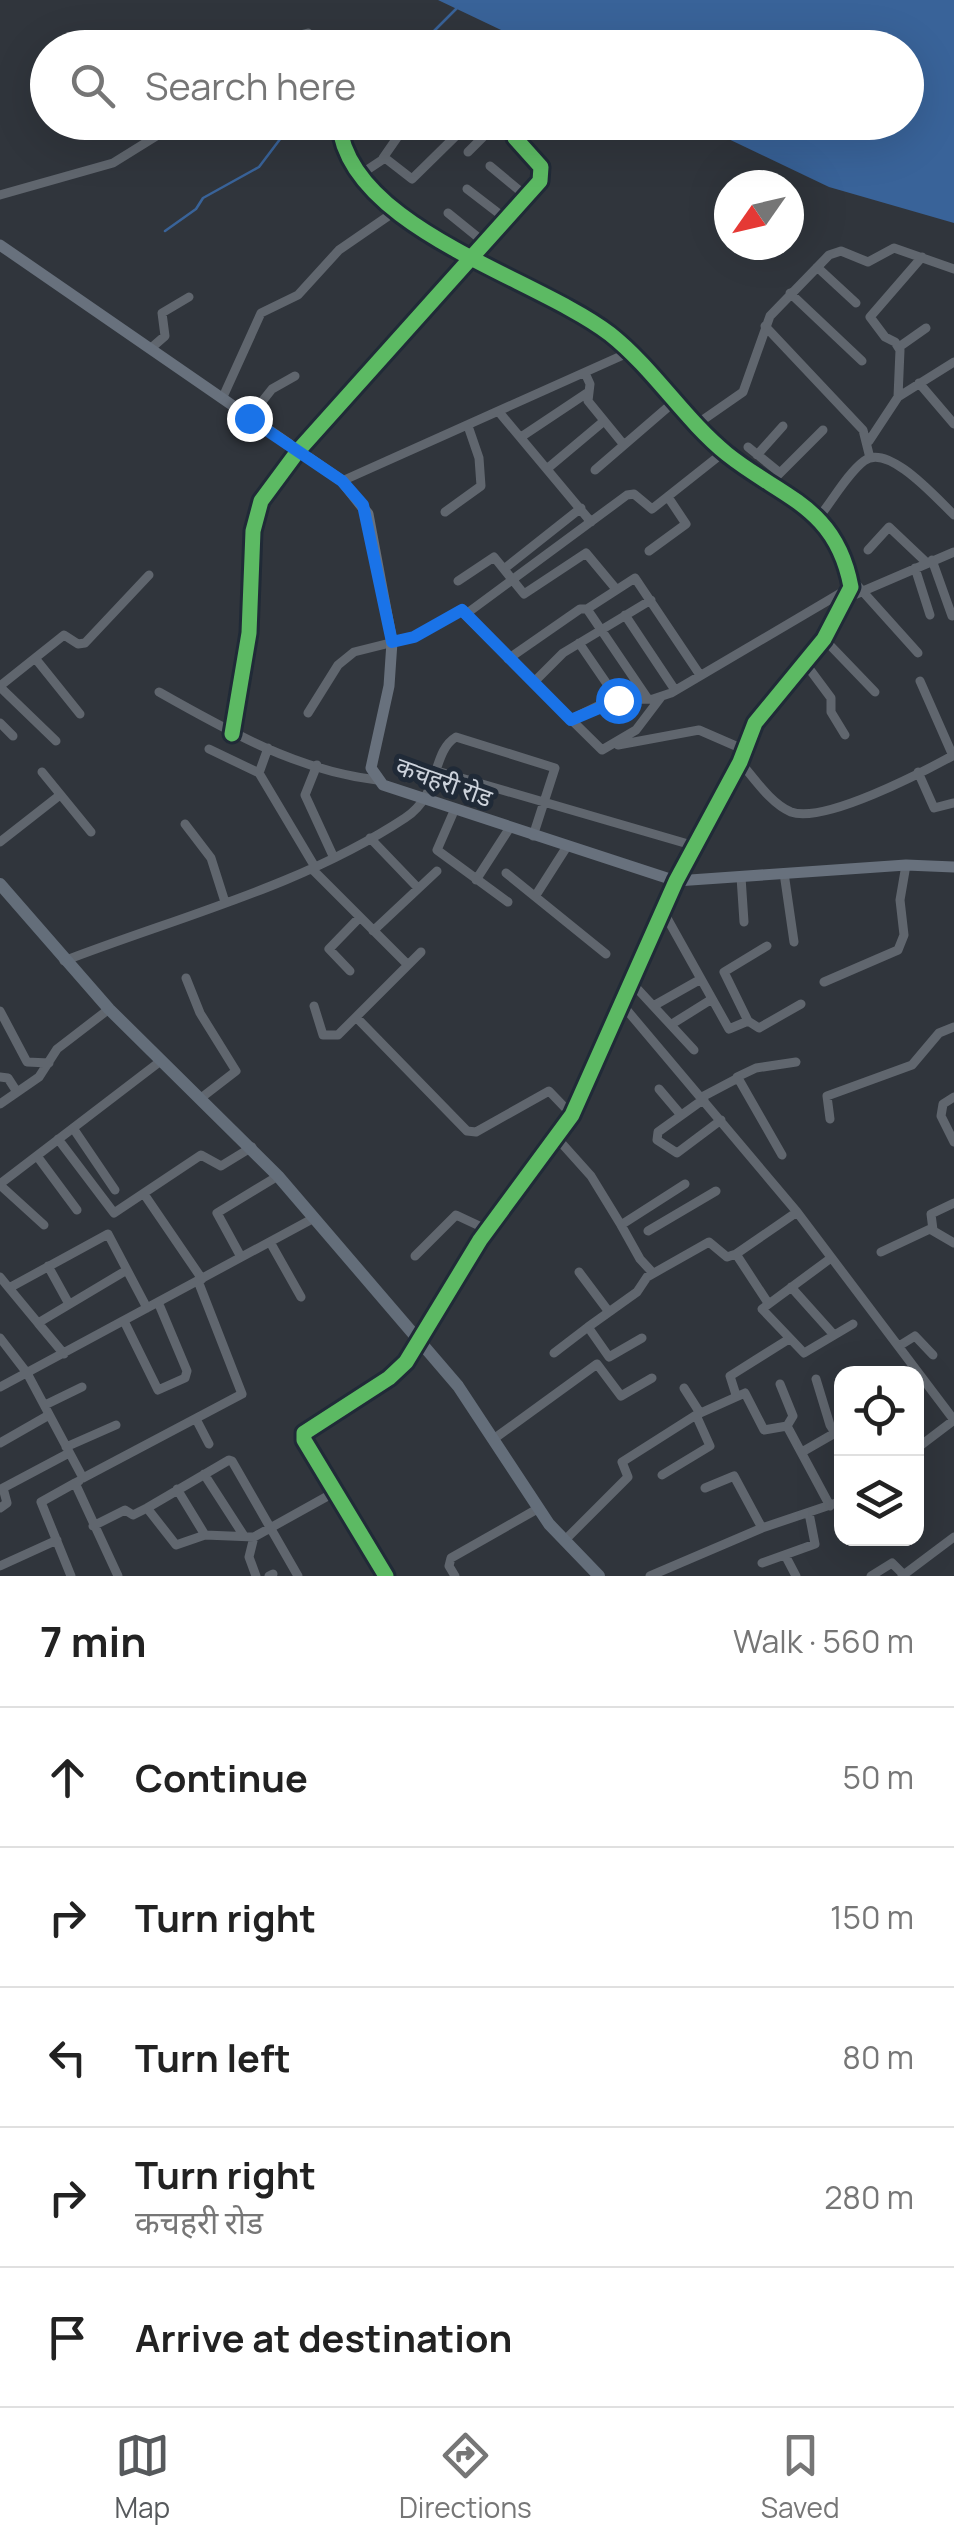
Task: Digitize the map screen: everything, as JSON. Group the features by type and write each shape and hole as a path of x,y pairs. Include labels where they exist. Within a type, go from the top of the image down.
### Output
{"highway":[{"path":"2,892 109,1009 278,1176 419,1340 496,1438 564,1541 599,1576"}],"main road":[{"name":"कचहरी रोड","path":"0,245 342,481 368,514 392,642 389,686 371,768 377,780 426,802 532,838 676,881 906,864 954,867"}],"street":[{"path":"0,196 113,162 149,140"},
{"path":"342,140 345,157 358,176 397,210 470,259 566,306 630,352 724,452 819,518 834,539 848,574 849,592 824,639 762,712 740,762 676,881 572,1115 488,1230 396,1373 306,1430 304,1440 384,1573 369,1576"},
{"path":"358,176 383,158 396,140"},
{"path":"383,158 412,179 452,140"},
{"path":"468,152 480,140"},
{"path":"232,734 249,633 255,515 298,451 485,243 543,172 517,140"},
{"path":"490,166 526,196"},
{"path":"467,189 506,219"},
{"path":"222,399 261,313 298,295 339,250 397,210"},
{"path":"448,213 485,243"},
{"path":"698,424 743,392 765,326 790,293 841,251 868,262 894,248 954,269"},
{"path":"898,398 899,348 870,317 922,257"},
{"path":"817,267 856,303"},
{"path":"790,293 862,361"},
{"path":"150,349 165,336 162,313 189,297"},
{"path":"765,326 869,441"},
{"path":"899,348 926,328"},
{"path":"342,481 630,352"},
{"path":"819,518 870,458 869,441 898,398 954,362"},
{"path":"585,372 590,384 588,401 624,446"},
{"path":"249,418 272,389 295,376"},
{"path":"919,383 954,424"},
{"path":"521,436 587,393"},
{"path":"596,470 675,401"},
{"path":"499,412 591,522"},
{"path":"548,468 604,421"},
{"path":"445,512 481,486 479,458 468,426"},
{"path":"757,455 783,426"},
{"path":"771,482 823,430"},
{"path":"748,447 780,473"},
{"path":"466,614 631,494 650,510 724,452"},
{"path":"870,458 900,465 954,515"},
{"path":"649,551 686,524 668,498"},
{"path":"504,568 581,508"},
{"path":"868,550 889,527 930,561 952,616"},
{"path":"571,720 618,700 661,697 849,592 866,590 954,552"},
{"path":"458,580 494,556 524,594 586,553 616,589"},
{"path":"915,568 930,615"},
{"path":"848,574 918,652"},
{"path":"56,741 0,687 64,635 78,644 85,642 149,575"},
{"path":"508,659 580,609 587,609 635,578 700,675"},
{"path":"534,682 558,656 651,600"},
{"path":"587,609 648,699"},
{"path":"308,713 346,658 363,648 414,637 460,610 602,750 694,730 744,750"},
{"path":"625,615 676,690"},
{"path":"824,639 876,692"},
{"path":"579,643 618,700"},
{"path":"35,658 80,714"},
{"path":"806,663 831,698 831,712 845,735"},
{"path":"740,762 778,804 797,814 824,811 918,772 953,756 920,681"},
{"path":"159,692 232,734 317,765 377,780"},
{"path":"615,746 652,715 661,697"},
{"path":"0,723 14,736"},
{"path":"64,961 314,868 370,838 426,802 446,744 461,738 555,768 532,838"},
{"path":"260,773 268,748"},
{"path":"209,749 260,773 314,868 407,964"},
{"path":"317,765 305,795 334,858"},
{"path":"437,771 695,846"},
{"path":"42,772 92,832"},
{"path":"918,772 934,808 953,803"},
{"path":"0,842 60,795"},
{"path":"454,811 437,850 508,902"},
{"path":"184,824 210,858 225,902"},
{"path":"476,880 509,830"},
{"path":"370,838 418,888"},
{"path":"536,896 566,848"},
{"path":"824,982 898,950 904,935 900,900 906,864"},
{"path":"373,931 437,871"},
{"path":"506,873 606,954"},
{"path":"784,873 794,942"},
{"path":"741,877 744,922"},
{"path":"663,911 729,1029 748,1021"},
{"path":"350,971 330,949 359,918"},
{"path":"768,946 724,972 748,1021 759,1028 802,1004"},
{"path":"314,1006 326,1036 338,1036 421,952"},
{"path":"186,978 200,1013 236,1071 201,1098"},
{"path":"655,1005 701,979"},
{"path":"632,982 694,1050"},
{"path":"672,1024 712,999"},
{"path":"620,1002 798,1212 914,1366"},
{"path":"0,1104 39,1078 57,1049 109,1009"},
{"path":"0,1011 27,1062 49,1064"},
{"path":"356,1017 467,1131 476,1132 549,1091 572,1115"},
{"path":"830,1119 827,1096 912,1065 939,1033 954,1027"},
{"path":"44,1226 0,1184 162,1060"},
{"path":"721,1120 673,1154 656,1134 736,1078 756,1068 796,1062"},
{"path":"0,1077 10,1079 17,1092"},
{"path":"736,1078 782,1156"},
{"path":"659,1088 681,1116"},
{"path":"954,1096 943,1104 941,1116 954,1142"},
{"path":"73,1128 115,1190"},
{"path":"556,1137 591,1176 653,1273"},
{"path":"58,1140 114,1213 201,1156 221,1166 252,1147"},
{"path":"37,1156 77,1210"},
{"path":"241,1258 217,1213 278,1176"},
{"path":"621,1225 685,1184"},
{"path":"648,1231 716,1190"},
{"path":"68,1575 41,1502 242,1394 200,1280 144,1194"},
{"path":"667,1196 678,1213"},
{"path":"933,1230 931,1214 954,1203"},
{"path":"554,1353 653,1273 711,1242 728,1257 736,1254 798,1212"},
{"path":"415,1256 456,1216 488,1230"},
{"path":"0,1388 314,1218"},
{"path":"933,1230 954,1243"},
{"path":"881,1252 933,1230"},
{"path":"8,1288 106,1234 148,1308"},
{"path":"270,1242 301,1298"},
{"path":"736,1254 768,1303"},
{"path":"830,1258 762,1309 805,1353 853,1324"},
{"path":"48,1266 69,1304"},
{"path":"38,1323 127,1270"},
{"path":"579,1272 609,1312"},
{"path":"0,1278 64,1354"},
{"path":"791,1287 834,1335"},
{"path":"124,1321 158,1390 186,1378 187,1371 158,1302"},
{"path":"588,1327 609,1356 642,1338"},
{"path":"899,1346 916,1336 933,1356"},
{"path":"0,1338 27,1372 68,1450 94,1526 118,1576"},
{"path":"736,1394 730,1376 789,1338"},
{"path":"496,1438 598,1364 622,1396 652,1378"},
{"path":"816,1379 834,1430"},
{"path":"924,1380 954,1420 924,1442"},
{"path":"564,1541 628,1476 622,1462 736,1394 747,1395 764,1430 787,1426 793,1416 780,1384"},
{"path":"0,1443 82,1387"},
{"path":"662,1475 710,1446 684,1388"},
{"path":"942,1405 954,1396"},
{"path":"196,1419 209,1444"},
{"path":"0,1508 6,1503 3,1488 116,1425"},
{"path":"787,1426 830,1506"},
{"path":"802,1452 834,1434"},
{"path":"94,1526 121,1511 133,1515 232,1462 298,1576"},
{"path":"204,1474 249,1536 249,1558 256,1576"},
{"path":"705,1488 734,1476 762,1528"},
{"path":"177,1489 205,1535"},
{"path":"147,1508 176,1545 205,1535 249,1536 334,1492"},
{"path":"650,1576 762,1528 834,1504"},
{"path":"455,1576 449,1566 451,1558 539,1508"},
{"path":"762,1563 818,1542 809,1513"},
{"path":"871,1576 892,1563 903,1575 954,1537"},
{"path":"16,1576 5,1565 57,1540"},
{"path":"785,1555 796,1576"}],"water":[{"path":"438,0 954,0 954,223 829,187 804,175 804,170 793,170 731,140 924,140 924,30 501,30"}],"waterway":[{"path":"435,30 458,7"},
{"path":"165,231 196,209 203,198 259,167 279,140"}],"cycle path":[{"path":"344,140 350,159 374,192 409,221 610,334 711,440 820,521 844,560 851,587 824,639 755,723 740,762 676,881 572,1115 480,1240 406,1362 389,1378 304,1433 304,1440 386,1576"},
{"path":"232,734 249,633 253,531 261,501 298,451 540,181 541,167 517,140"}],"route":[{"path":"249,418 342,481 363,505 368,514 392,642 414,637 462,610 571,720 610,700 618,700"}]}
